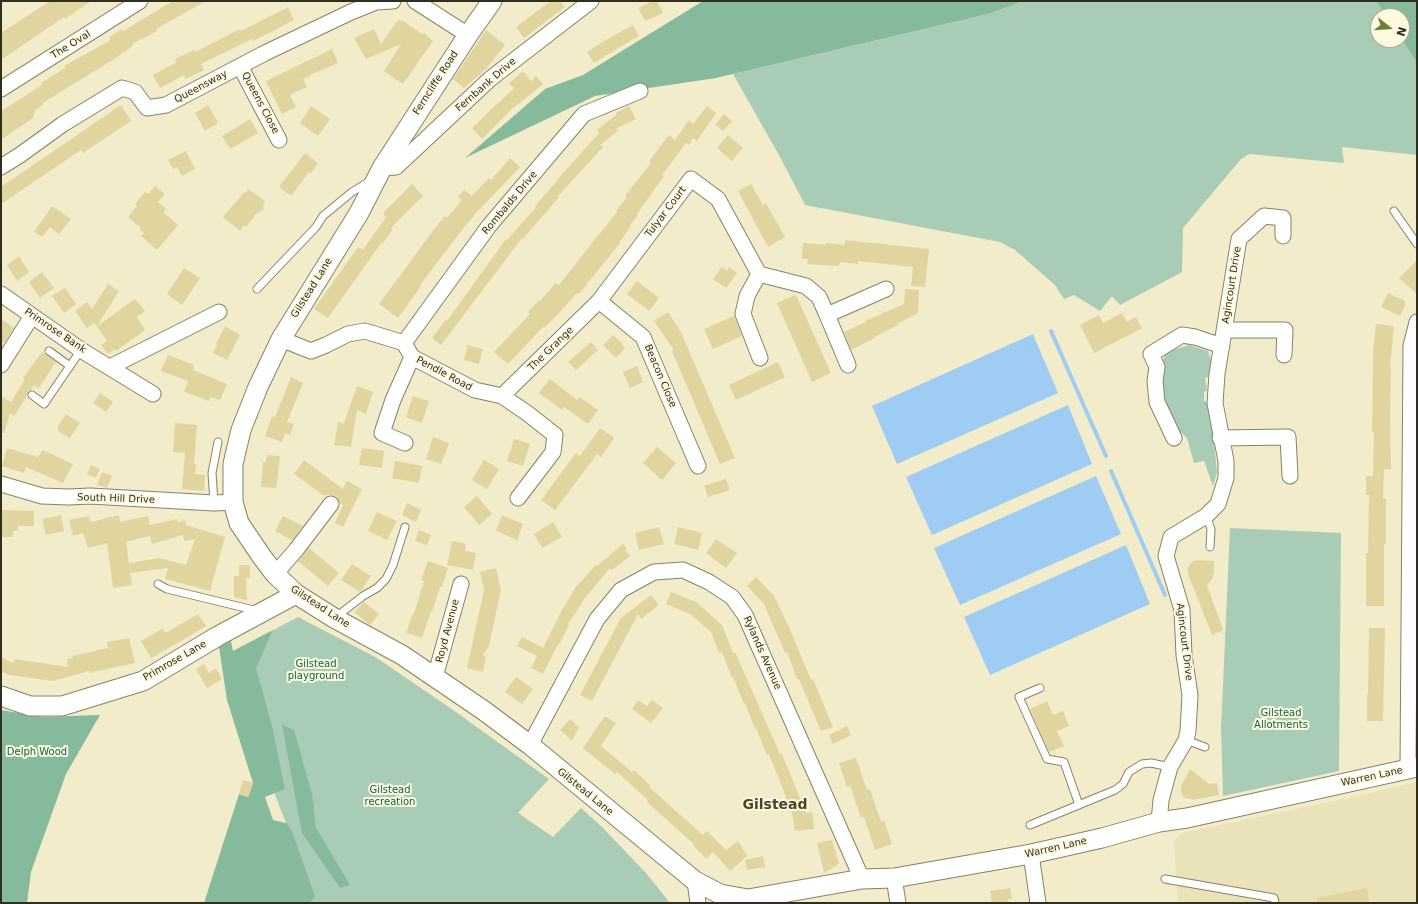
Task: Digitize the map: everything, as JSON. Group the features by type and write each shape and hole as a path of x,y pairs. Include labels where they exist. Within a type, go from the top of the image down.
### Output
{"street":[{"name":"The Oval","path":"1,89 140,1"},
{"name":"Queensway","path":"1,166 63,124 122,88 135,92 147,108 166,105 265,53 350,12 376,2 393,1"},
{"path":"415,1 468,35"},
{"name":"Ferncliffe Road","path":"380,172 468,35 492,1"},
{"name":"Fernbank Drive","path":"380,172 396,167 490,79 591,1"},
{"name":"Queens Close","path":"240,66 279,140"},
{"name":"Rombalds Drive","path":"404,343 489,226 584,114 640,91"},
{"name":"Gilstead Lane","path":"380,172 359,213 281,339 258,388 241,430 233,464 233,502 239,523 275,574 296,594 334,618 402,655 483,710 530,745 695,881"},
{"name":"Tulyar Court","path":"599,301 691,179 718,199 759,274"},
{"name":"Agincourt Drive","path":"1159,822 1161,800 1170,767 1186,740 1190,695 1184,655 1182,610 1166,556 1171,537 1206,516 1218,504 1226,478 1226,461 1220,438 1215,403 1217,374 1239,239 1264,216 1283,218 1283,236"},
{"path":"760,358 743,314 747,296 759,274 806,286 819,297 848,365"},
{"path":"827,315 886,289"},
{"name":"Primrose Bank","path":"1,294 81,350 153,394"},
{"name":"The Grange","path":"502,396 599,301"},
{"name":"Beacon Close","path":"599,301 643,337 698,466"},
{"path":"110,367 219,312"},
{"path":"1,365 32,316"},
{"path":"1412,768 1413,578 1411,346 1417,322"},
{"name":"Agincourt Drive","path":"1225,330 1285,330 1284,355"},
{"path":"281,339 311,350 326,346 348,334 365,331 404,343"},
{"path":"1174,438 1157,402 1155,380 1157,367 1151,354 1182,335 1195,337 1222,346"},
{"name":"Pendle Road","path":"404,343 412,357 475,390 502,396"},
{"path":"405,443 382,433 393,400 412,357"},
{"path":"502,396 555,435 553,452 518,498"},
{"path":"1220,438 1288,437 1290,476"},
{"name":"South Hill Drive","path":"1,484 42,496 90,496 214,503 233,502"},
{"path":"275,574 296,550 331,504"},
{"name":"Rylands Avenue","path":"530,745 597,619 622,590 654,572 683,570 709,582 732,597 745,615 862,879"},
{"name":"Royd Avenue","path":"435,677 461,584"},
{"name":"Primrose Lane","path":"1,696 30,706 62,706 143,680 218,636 296,594"},
{"name":"Warren Lane","path":"695,881 720,894 748,899 862,879 894,878 1031,854 1102,838 1159,822 1187,818 1412,768"},
{"path":"1031,854 1038,903"},
{"path":"894,878 898,903"},
{"path":"695,881 698,903"}],"lane":[{"path":"257,289 316,228 323,216 352,192 380,172"},
{"path":"1394,212 1417,244"},
{"path":"32,396 44,404 81,350"},
{"path":"49,351 70,366"},
{"path":"214,503 212,473 218,442"},
{"path":"1206,516 1211,529 1210,547"},
{"path":"334,618 363,596 377,588 390,574 405,527"},
{"path":"158,584 168,589 262,612"},
{"path":"1040,688 1019,697 1047,759 1064,762 1079,805"},
{"path":"1186,740 1206,747"},
{"path":"1030,825 1115,790 1123,784 1129,772 1142,764 1151,763 1170,767"},
{"path":"1165,879 1274,898 1275,903"}],"shaded area":[{"path":"1417,782 1417,903 1178,903 1174,841 1182,833"}],"green space":[{"path":"703,1 1024,1 988,14 716,78 595,96 465,158 545,89 583,75"},
{"path":"1024,1 1376,1 1381,8 1370,8 1370,48 1407,48 1417,63 1417,155 1342,147 1344,163 1249,154 1241,159 1183,228 1182,272 1120,305 1112,296 1100,311 1074,295 1064,299 1055,285 1015,250 1000,242 805,205 779,155 733,74 988,14"},
{"path":"1376,1 1417,1 1417,63 1407,48 1410,48 1410,8 1381,8"},
{"path":"1189,345 1208,351 1211,360 1208,377 1205,378 1207,390 1204,392 1204,401 1210,403 1217,472 1213,486 1204,461 1194,463 1187,438 1172,424 1160,388 1161,363 1167,352"},
{"name":"Gilstead Allotments","path":"1230,528 1341,533 1339,771 1223,796 1221,729"},
{"name":"Gilstead recreation","path":"298,617 377,658 456,712 549,779 518,813 553,837 581,808 602,827 646,873 670,903 259,903 286,823 252,736 233,651"},
{"path":"273,630 256,668 272,726 285,789 265,797 273,820 286,823 291,829 315,896 310,903 204,903 239,794 248,797 253,783 227,700 219,647 231,641 233,651"},
{"name":"Delph Wood","path":"1,710 43,717 100,715 66,774 31,872 27,903 1,903"},
{"path":"282,725 294,730 312,794 316,828 350,885 340,888 302,833"}],"water":[{"path":"1033,334 1058,393 897,464 872,406"},
{"path":"1068,405 1092,464 932,535 906,477"},
{"path":"1096,476 1121,534 960,605 934,548"},
{"path":"1126,545 1150,604 990,675 964,617"}],"building":[{"path":"50,1 91,1 65,19 64,17 1,60 1,33"},
{"path":"173,1 206,1 156,29 157,31 132,44 133,46 114,59 43,103 44,104 35,110 33,118 1,140 1,111 42,85 41,83 65,68 64,66 111,40 109,37 122,29 123,31"},
{"path":"551,1 560,1 565,7 524,38 516,27"},
{"path":"653,1 657,1 663,13 645,21 638,8"},
{"path":"288,7 294,20 253,41 252,39 201,64 204,70 185,79 184,75 160,88 153,75 177,62 175,59 194,50 195,52 240,29 241,31"},
{"path":"398,20 402,20 422,34 424,33 433,41 403,84 384,71 401,44 366,59 354,38 374,29 381,44"},
{"path":"633,25 639,36 594,63 587,52"},
{"path":"486,30 505,45 486,69 464,88 453,79"},
{"path":"332,49 338,63 303,79 307,87 290,95 296,107 282,114 266,81"},
{"path":"523,71 531,81 536,76 543,84 511,110 482,139 472,128 514,88 509,83"},
{"path":"121,105 131,121 83,153 81,150 1,204 1,187"},
{"path":"208,105 218,123 205,131 195,113"},
{"path":"311,106 330,119 318,136 300,123"},
{"path":"629,106 636,119 616,129 618,131 600,145 603,147 558,196 559,197 523,239 522,238 441,345 432,338 446,319 447,321 506,239 507,240 536,207 535,206 556,181 599,133 597,130 616,115 616,113"},
{"path":"707,106 716,113 697,141 693,138 689,145 686,143 662,175 664,176 637,214 638,215 630,225 631,226 620,243 579,294 577,293 508,364 494,352 530,314 528,312 539,300 540,301 556,283 559,285 617,212 616,211 627,197 625,196 651,163 649,161 669,135 675,140 689,120 693,124"},
{"path":"724,114 732,121 723,131 715,125"},
{"path":"250,119 258,133 230,149 222,136"},
{"path":"728,135 743,148 732,161 717,148"},
{"path":"186,151 195,169 182,176 177,167 173,169 168,160"},
{"path":"305,153 318,163 311,173 309,172 291,196 279,187"},
{"path":"510,158 520,167 462,230 420,285 421,286 398,318 379,304 435,228 445,216 447,218 462,200 458,197 464,190 472,196 489,178 491,180"},
{"path":"412,184 423,196 391,228 393,229 383,243 382,242 328,318 314,309 358,247 363,250 386,217 383,213"},
{"path":"751,184 763,205 766,203 785,237 768,247 738,191"},
{"path":"155,186 165,194 158,202 166,209 163,212 178,225 157,250 141,236 144,233 140,230 141,228 128,217 137,206 135,204 145,192 148,194"},
{"path":"248,189 265,201 263,206 264,209 256,214 246,227 244,225 240,231 223,217"},
{"path":"52,206 71,219 59,234 50,227 42,237 34,232"},
{"path":"845,240 929,249 925,287 911,286 913,267 858,261 858,264 840,262 839,266 820,265 807,264 808,259 802,259 803,243 845,245"},
{"path":"19,256 29,272 17,281 7,265"},
{"path":"1417,260 1417,294 1399,278"},
{"path":"722,267 727,271 729,267 737,273 726,288 713,279"},
{"path":"184,268 200,278 182,305 167,294"},
{"path":"42,272 54,288 40,298 29,282"},
{"path":"637,281 659,298 649,311 627,294"},
{"path":"108,284 119,291 97,326 94,323 87,328 75,311 87,302 92,309"},
{"path":"65,288 76,304 64,313 52,296"},
{"path":"905,289 919,290 918,313 851,350 844,332 904,304"},
{"path":"1388,293 1405,301 1405,305 1400,316 1381,307"},
{"path":"796,295 831,373 812,382 777,303"},
{"path":"135,299 145,311 137,317 145,330 116,351 115,349 108,354 101,345 107,341 97,326"},
{"path":"668,312 681,332 735,458 720,464 672,351 674,350 654,321"},
{"path":"1122,313 1127,322 1136,317 1142,328 1094,353 1080,325 1099,315 1103,323"},
{"path":"734,316 742,336 713,349 704,329"},
{"path":"1,319 14,328 4,343 1,341"},
{"path":"1376,324 1394,326 1390,367 1391,469 1384,469 1383,499 1386,499 1386,544 1384,544 1384,606 1366,606 1366,553 1368,553 1369,495 1366,495 1366,476 1373,476 1373,351"},
{"path":"225,326 240,335 227,360 213,353"},
{"path":"613,335 623,344 622,345 625,348 616,358 603,345"},
{"path":"591,342 598,350 576,370 568,362"},
{"path":"468,345 483,349 479,364 464,360"},
{"path":"42,352 56,362 39,388 34,385 28,392 14,416 10,413 4,433 1,432 1,396 11,402 25,379 23,378"},
{"path":"168,355 194,365 193,370 227,384 220,400 211,397 209,401 184,392 188,381 161,371"},
{"path":"778,362 785,377 736,400 729,385"},
{"path":"637,366 643,382 630,388 623,372"},
{"path":"291,377 303,383 287,422 294,424 290,435 285,433 282,442 265,436 272,416 275,417"},
{"path":"550,379 577,400 579,397 598,410 588,424 564,407 562,410 539,393"},
{"path":"357,386 373,392 366,414 357,410 351,447 334,445 338,422 344,423"},
{"path":"100,393 113,402 106,412 93,403"},
{"path":"413,396 429,401 422,423 406,417"},
{"path":"66,414 80,423 70,438 58,431 58,426"},
{"path":"175,423 197,425 194,464 196,464 195,474 205,475 204,491 182,489 185,453 173,452"},
{"path":"600,428 614,438 601,457 597,454 555,510 541,500 576,453 580,456"},
{"path":"433,437 449,443 441,464 426,459"},
{"path":"514,439 530,444 523,466 507,461"},
{"path":"657,447 676,463 662,480 643,463"},
{"path":"7,448 38,457 43,450 73,464 63,483 26,467 24,473 2,466"},
{"path":"362,448 384,451 382,468 359,465"},
{"path":"267,455 280,456 276,488 261,487 263,462 266,462"},
{"path":"304,460 343,489 347,481 362,489 343,527 335,523 343,505 337,497 333,495 323,495 294,474"},
{"path":"484,460 499,469 487,489 472,480"},
{"path":"395,461 422,466 419,483 392,478"},
{"path":"91,465 100,469 96,478 87,474"},
{"path":"102,472 112,476 107,488 97,485"},
{"path":"726,479 730,490 708,497 704,486"},
{"path":"477,496 492,514 479,525 464,507"},
{"path":"407,503 421,510 416,522 402,515"},
{"path":"1,510 34,511 34,526 18,526 18,531 13,531 13,537 2,537"},
{"path":"377,512 397,521 387,540 368,531"},
{"path":"61,515 64,531 46,535 42,519"},
{"path":"119,515 120,522 148,516 150,525 177,519 178,522 185,520 186,525 225,537 210,591 165,579 168,568 130,573 132,585 113,588 107,543 88,548 83,533 73,536 69,520 89,516 91,522","holes":["183,535 184,541 195,539 186,565 159,558 129,563 126,542 150,536 152,544"]},
{"path":"502,515 523,524 517,540 496,531"},
{"path":"283,516 303,526 292,540 275,531"},
{"path":"553,522 562,537 542,548 534,534"},
{"path":"659,527 664,544 639,550 635,533"},
{"path":"678,527 702,533 698,550 674,544"},
{"path":"419,530 431,535 427,545 415,541"},
{"path":"716,539 737,553 726,568 706,553"},
{"path":"452,541 466,544 465,551 476,553 473,570 447,565"},
{"path":"623,544 627,548 625,550 630,556 612,570 610,568 585,598 568,624 569,625 559,645 558,644 543,674 531,668 537,656 517,646 522,637 543,648 575,588 596,565 597,566"},
{"path":"309,548 339,573 328,586 298,561"},
{"path":"428,561 448,568 422,638 406,633 413,613 414,614 424,581 421,580"},
{"path":"1193,561 1214,561 1214,573 1212,579 1207,585 1223,630 1212,635 1188,574 1188,567"},
{"path":"352,564 371,576 360,592 341,580"},
{"path":"239,565 250,565 250,578 246,578 247,600 234,597 234,576 239,576"},
{"path":"496,568 501,590 489,646 483,655 486,657 483,672 467,668 484,590 480,572"},
{"path":"756,577 774,596 789,627 811,680 813,679 833,727 821,731 799,679 797,679 787,652 785,653 764,604 747,586"},
{"path":"671,592 696,602 722,625 733,653 735,652 780,754 782,754 806,813 812,812 814,829 795,831 792,813 769,754 767,755 756,728 755,729 722,652 719,653 711,632 690,614 666,604"},
{"path":"651,595 659,605 641,619 638,614 592,701 580,695 621,618"},
{"path":"364,602 379,614 370,625 354,612"},
{"path":"198,614 206,626 151,658 141,641 163,628 165,632 167,632"},
{"path":"1369,628 1385,628 1383,721 1367,721"},
{"path":"129,638 135,663 89,673 89,671 53,681 9,675 1,671 1,657 13,663 15,659 68,667 67,659 73,658 72,656 108,648 107,642"},
{"path":"204,664 209,673 216,668 222,679 207,688 196,669"},
{"path":"516,677 533,689 522,704 505,692"},
{"path":"638,700 647,706 652,700 663,708 651,723 632,709"},
{"path":"1047,701 1053,715 1063,711 1069,726 1057,731 1064,746 1049,752 1030,709"},
{"path":"605,716 616,723 601,746 632,772 634,770 650,785 649,787 703,835 707,831 726,850 738,841 747,856 730,871 713,852 706,859 693,845 694,844 647,802 648,800 617,772 615,774 583,748"},
{"path":"570,719 579,727 572,741 560,730"},
{"path":"847,726 851,735 833,744 829,735"},
{"path":"856,758 867,790 870,789 881,822 884,821 892,844 875,850 864,817 861,818 850,786 847,787 839,763"},
{"path":"1190,769 1209,784 1217,783 1219,795 1193,800 1183,797 1181,786"},
{"path":"243,780 253,783 248,797 239,794"},
{"path":"832,840 839,864 824,873 817,843"},
{"path":"763,856 765,867 747,870 745,860"},
{"path":"1010,888 1012,899 1008,899 1009,903 992,903 990,891"},
{"path":"1367,888 1369,903 1317,903 1317,898"}],"waterway":[{"path":"1051,331 1106,456"},
{"path":"1111,471 1165,595"}],"district":[{"name":"Gilstead","path":"775,805"}],"park label":[{"name":"Gilstead playground","path":"316,670"}]}
